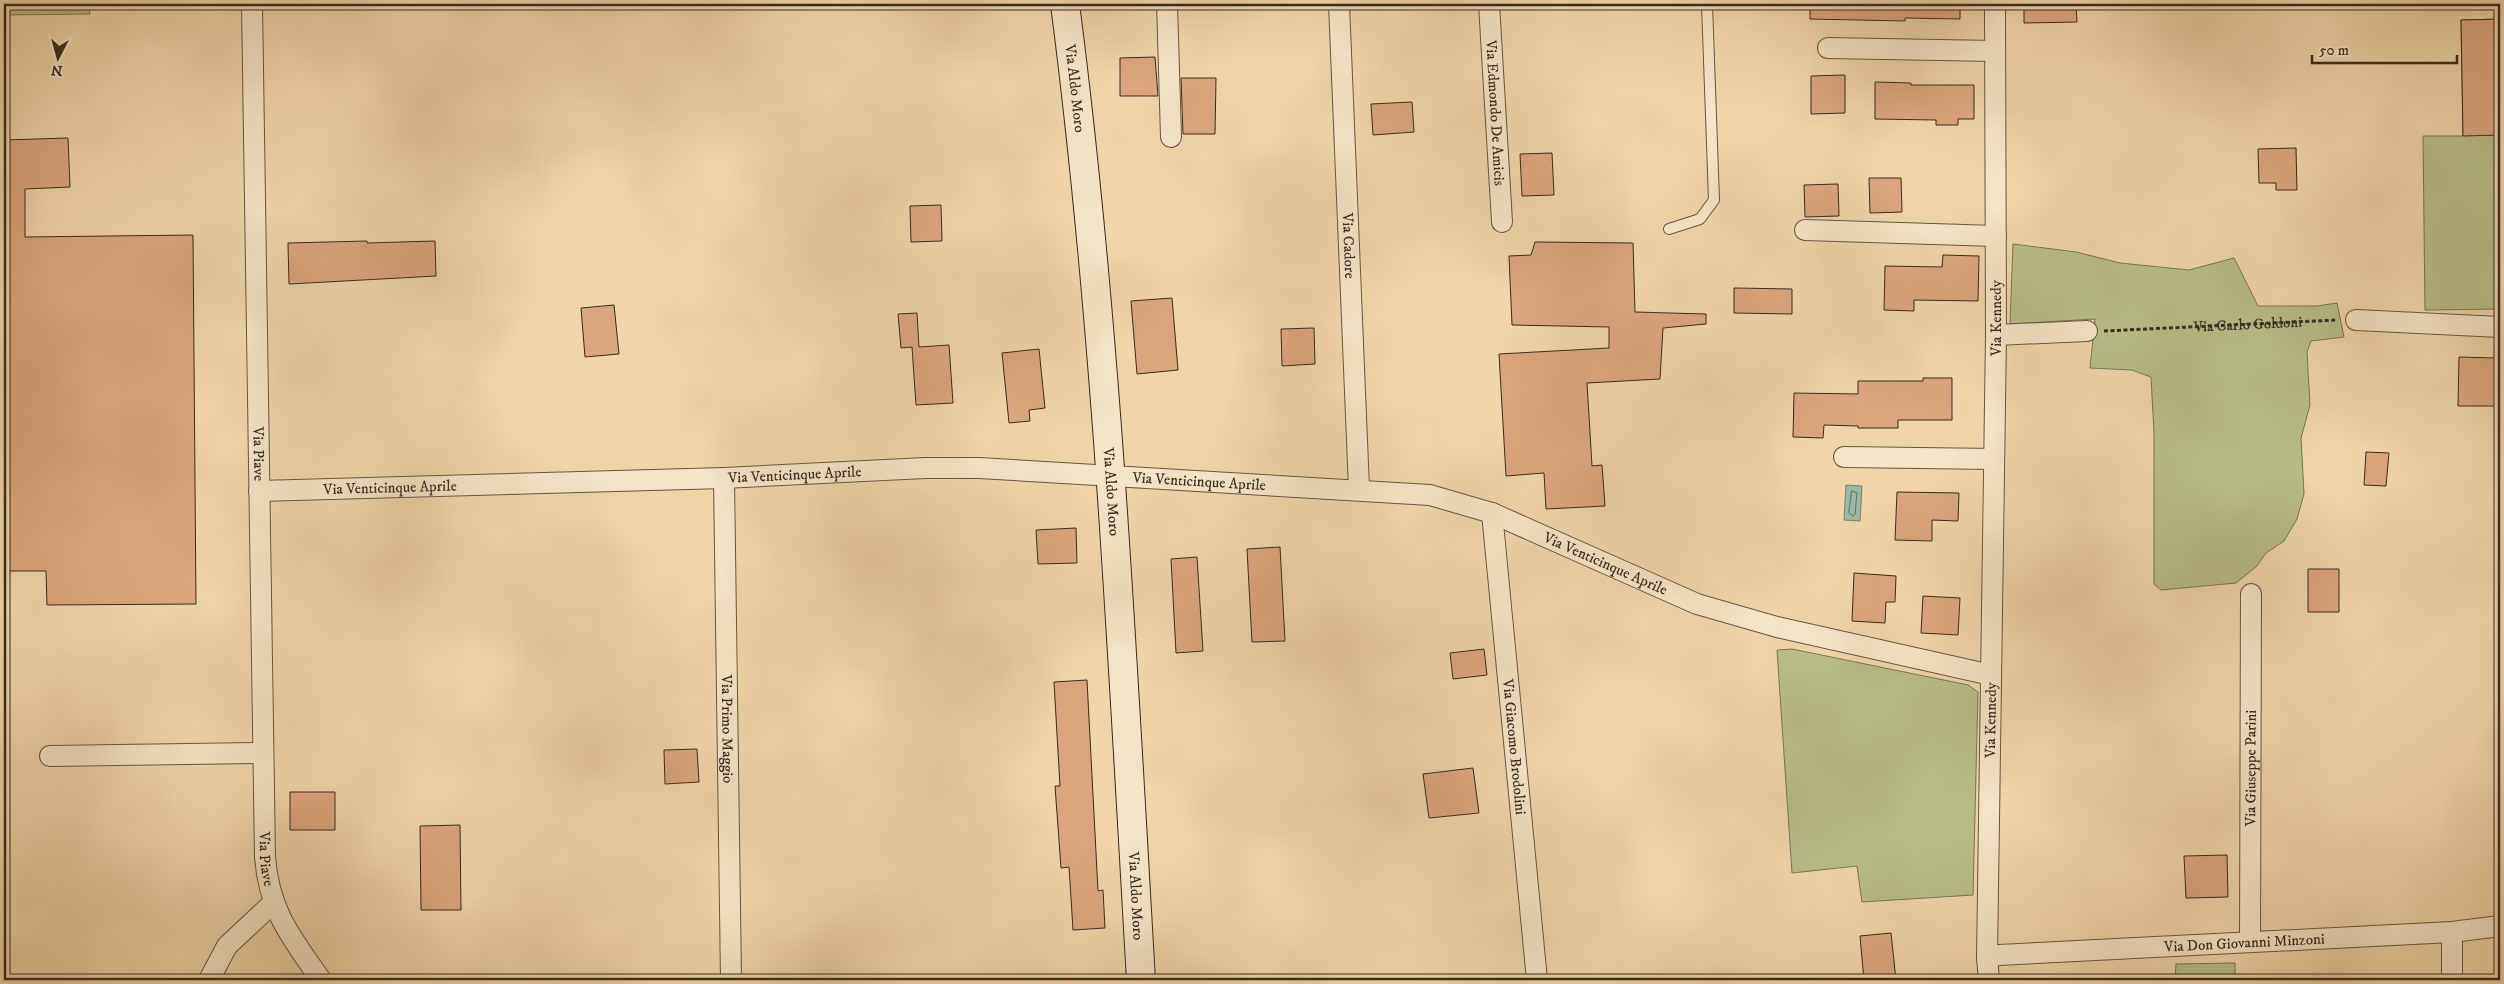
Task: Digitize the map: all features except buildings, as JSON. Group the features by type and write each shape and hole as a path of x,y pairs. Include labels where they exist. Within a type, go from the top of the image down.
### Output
{"main road":[{"name":"Via Aldo Moro","path":"1065,4 1082,146 1110,475 1141,980"}],"street":[{"name":"Via Piave","path":"252,4 258,491 266,865 272,903 287,932 321,980"},
{"path":"1167,4 1171,137"},
{"name":"Via Cadore","path":"1339,4 1359,489"},
{"name":"Via Edmondo De Amicis","path":"1489,4 1502,222"},
{"name":"Via Kennedy","path":"1989,980 1987,958 1996,335 1995,4"},
{"path":"1828,48 1994,51"},
{"path":"1805,230 1996,236"},
{"path":"2356,320 2500,327"},
{"path":"1996,335 2087,331"},
{"path":"1844,457 1994,459"},
{"name":"Via Venticinque Aprile","path":"258,491 724,478 925,468 980,468 1430,494 1492,513 1697,604 1777,627 1991,675"},
{"name":"Via Primo Maggio","path":"724,478 731,980"},
{"name":"Via Giacomo Brodolini","path":"1492,513 1537,980"},
{"name":"Via Giuseppe Parini","path":"2250,942 2251,594"},
{"path":"50,756 263,753"},
{"path":"209,980 227,946 272,903"},
{"name":"Via Don Giovanni Minzoni","path":"1987,958 2452,932 2500,926"},
{"path":"2452,932 2452,980"}],"lane":[{"path":"1669,229 1700,219 1714,200 1707,4"}],"path":[{"name":"Via Carlo Goldoni","path":"2087,331 2356,320"}],"green space":[{"path":"4,4 135,4 131,6 89,9 90,14 4,15"},
{"path":"2500,19 2500,309 2425,310 2423,136 2463,136 2461,20"},
{"path":"2013,244 2076,252 2120,263 2189,270 2234,258 2258,306 2317,306 2337,303 2344,337 2311,341 2307,352 2310,405 2301,438 2304,494 2297,519 2284,541 2266,553 2257,566 2236,583 2161,590 2154,584 2154,433 2151,377 2132,370 2090,368 2095,319 2010,324"},
{"path":"1792,649 1968,685 1978,692 1973,895 1862,902 1857,866 1792,873 1777,650"},
{"path":"2235,963 2235,980 2175,980 2176,964"}],"water":[{"path":"1846,485 1862,486 1860,521 1844,520"}]}
